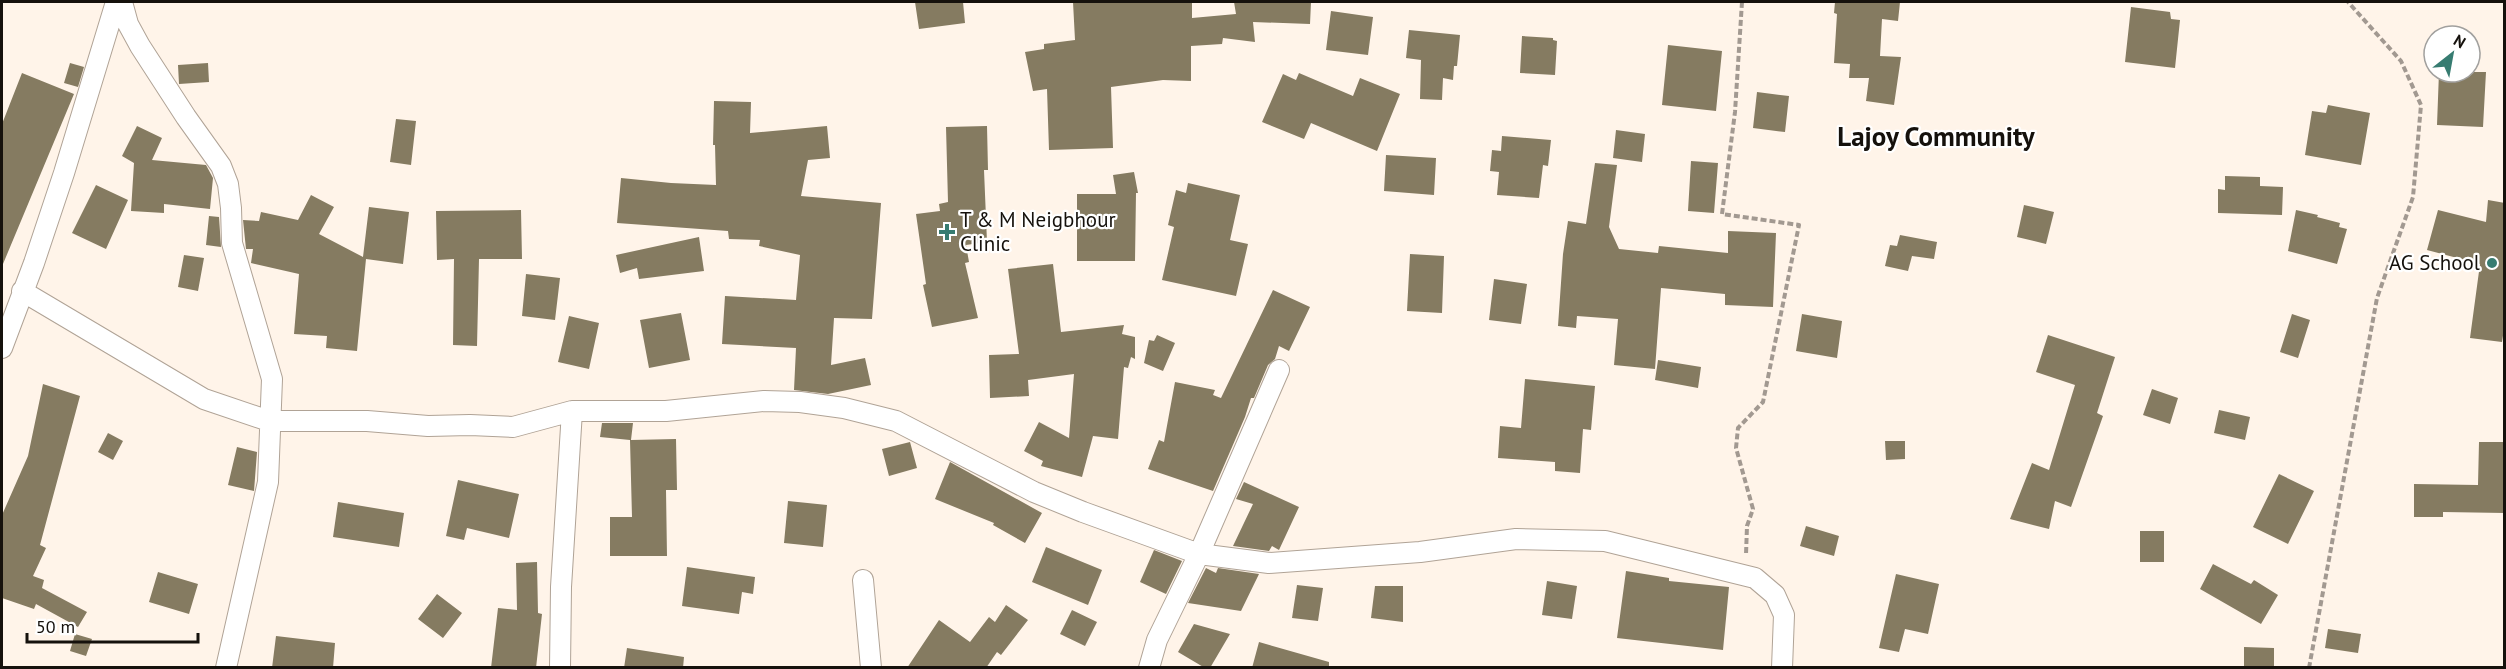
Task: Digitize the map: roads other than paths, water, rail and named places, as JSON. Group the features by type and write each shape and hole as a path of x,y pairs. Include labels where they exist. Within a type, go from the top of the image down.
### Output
{"street":[{"path":"2,348 64,173 116,2"},
{"path":"122,2 128,24 140,46 221,166 229,196 232,243 272,380 268,482 226,668"},
{"path":"22,291 204,399 269,421 367,421 428,426 513,427 572,411 666,411 764,401 800,402 844,408 896,422 994,469 1034,492 1199,554 1269,562 1420,552 1516,539 1605,541 1755,578 1775,595 1784,615 1782,668"},
{"path":"1149,668 1157,640 1199,554 1279,370"},
{"path":"560,668 561,587 572,411"},
{"path":"863,580 872,668"}],"place":[{"name":"T & M Neigbhour Clinic","path":"947,232"},
{"name":"AG School","path":"2492,263"}],"district":[{"name":"Lajoy Community","path":"1936,137"}]}
